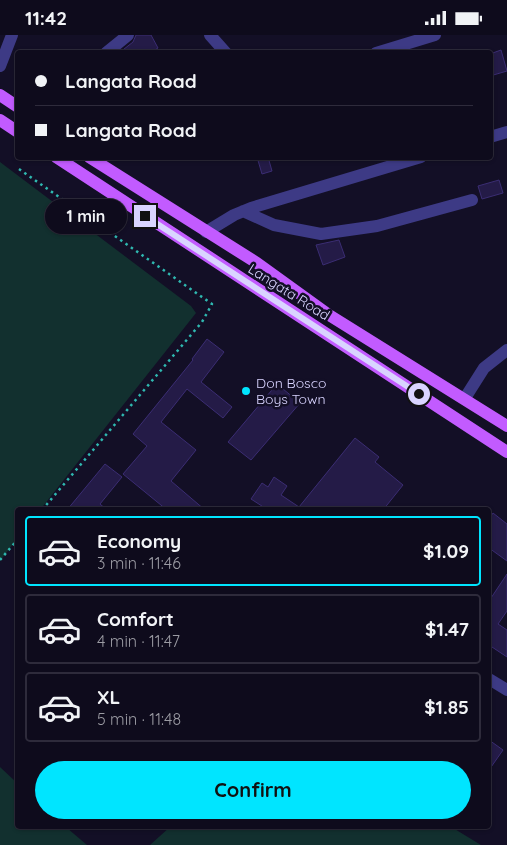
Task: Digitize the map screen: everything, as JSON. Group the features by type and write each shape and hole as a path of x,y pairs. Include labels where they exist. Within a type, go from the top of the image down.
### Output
{"main road":[{"path":"0,95 15,105"},
{"path":"0,120 15,130"},
{"name":"Langata Road","path":"61,160 507,452"},
{"name":"Langata Road","path":"95,160 257,263 329,315 465,398 507,426"}],"street":[{"path":"0,66 12,35"},
{"path":"110,50 128,35"},
{"path":"210,35 223,50"},
{"path":"386,50 435,35"},
{"path":"493,136 507,132"},
{"path":"206,232 243,211 411,160"},
{"path":"243,211 274,225 321,234 377,225 472,201"},
{"path":"465,398 484,368 507,350"},
{"path":"491,680 507,691"}],"path":[{"path":"19,169 212,304 202,322 45,507"},
{"path":"0,560 15,542"}],"green space":[{"path":"0,162 191,306 196,313 42,507 15,507 15,542 0,561"},
{"path":"0,767 15,781 15,829 68,829 87,845 0,845"},
{"path":"168,829 455,829 481,845 150,845"}],"building":[{"path":"136,35 151,35 158,48 155,50 123,50 133,42"},
{"path":"501,50 507,71 493,75 493,53"},
{"path":"258,160 269,160 272,171 262,174"},
{"path":"499,180 503,193 482,199 478,186"},
{"path":"339,240 345,257 323,265 316,245"},
{"path":"207,339 224,352 201,382 232,407 223,418 187,389 161,422 196,450 171,481 201,507 163,507 123,474 147,446 133,434"},
{"path":"277,384 300,403 251,460 228,442"},
{"path":"355,438 379,457 375,462 403,485 385,507 299,507"},
{"path":"105,464 122,477 100,504 104,507 69,507"},
{"path":"274,477 287,486 281,495 299,507 263,507 251,499 262,483 268,487"},
{"path":"493,513 507,524 507,561 491,549 491,516"},
{"path":"507,574 507,611 498,624 507,630 507,657 491,646 491,598"},
{"path":"491,741 503,750 491,767"}],"place":[{"name":"Don Bosco Boys Town","path":"246,391"}],"route":[{"path":"145,216 419,394"}]}
